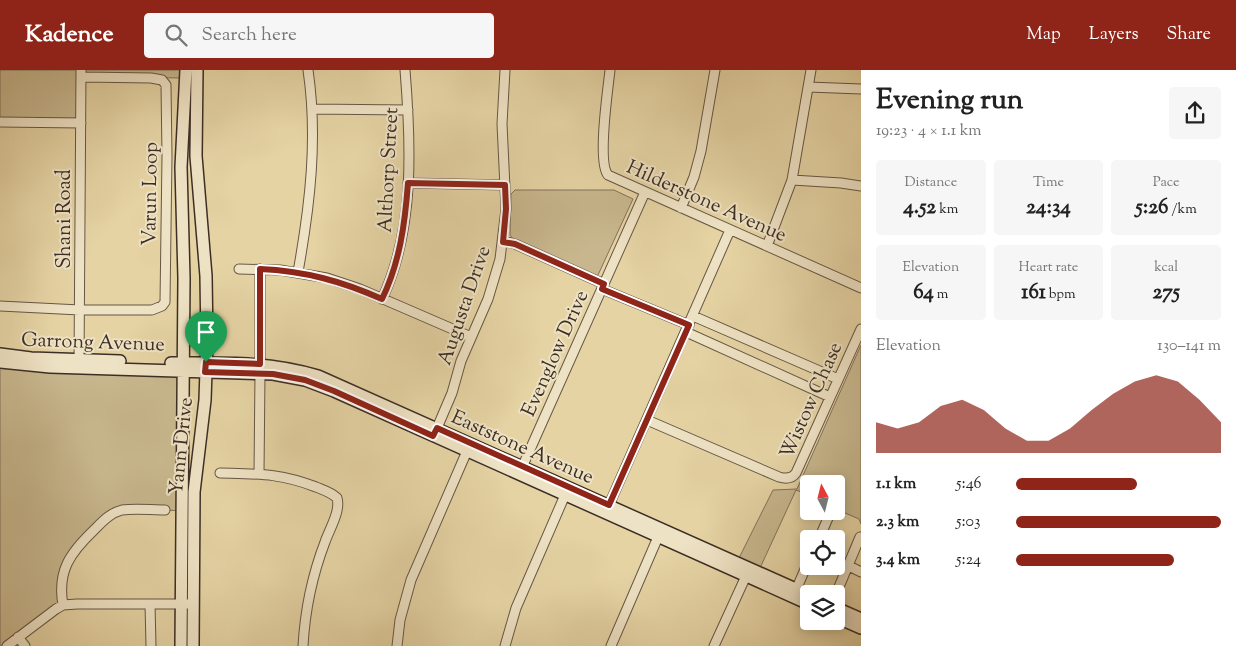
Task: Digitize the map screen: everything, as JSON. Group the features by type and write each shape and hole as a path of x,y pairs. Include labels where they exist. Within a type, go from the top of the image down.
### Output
{"street":[{"name":"Yann Drive","path":"181,646 184,278 181,167 186,70"},
{"name":"Yann Drive","path":"193,646 194,492 204,411 206,367 206,276 196,156 197,70"},
{"path":"298,272 312,175 312,109 308,70"},
{"name":"Althorp Street","path":"382,299 393,275 404,232 408,183 406,70"},
{"name":"Augusta Drive","path":"435,432 452,393 461,361 497,273 503,242 506,209 502,124 505,70"},
{"name":"Hilderstone Avenue","path":"610,70 605,122 604,169 608,174 861,288"},
{"path":"681,208 694,177 701,151 715,70"},
{"path":"767,246 792,180 811,70"},
{"name":"Shani Road","path":"79,364 81,74"},
{"name":"Varun Loop","path":"80,310 152,310 164,305 166,298 167,156 167,94 166,85 162,80 81,74"},
{"path":"808,87 861,89"},
{"path":"312,109 408,110"},
{"path":"0,122 81,123"},
{"path":"792,180 861,186"},
{"path":"408,183 505,185"},
{"name":"Evenglow Drive","path":"521,471 645,192"},
{"path":"607,509 730,230"},
{"path":"503,242 515,244 830,397"},
{"path":"239,269 298,272 343,283 471,337"},
{"path":"259,473 260,269"},
{"path":"0,306 80,310"},
{"path":"693,316 838,379"},
{"name":"Wistow Chase","path":"647,420 779,477 788,478 796,473 861,329"},
{"name":"Garrong Avenue","path":"0,354 79,364"},
{"name":"Garrong Avenue","path":"0,362 28,366 79,364 260,368 274,365"},
{"name":"Eaststone Avenue","path":"274,365 318,376 435,432 748,572 800,597"},
{"name":"Garrong Avenue","path":"260,368 319,384 404,423"},
{"name":"Eaststone Avenue","path":"404,423 435,432"},
{"path":"397,646 400,620 411,580 469,447"},
{"path":"220,473 259,473 283,477 308,484 331,493 337,498 337,509 311,587 306,612 303,646"},
{"path":"505,646 516,608 566,491"},
{"path":"63,605 61,587 67,562 76,547 104,520 122,510 165,510"},
{"path":"611,646 660,533"},
{"path":"840,585 860,537"},
{"path":"849,566 861,572"},
{"path":"714,646 748,572"},
{"path":"794,593 802,575"},
{"name":"Eaststone Avenue","path":"794,593 800,594"},
{"path":"150,604 151,646"},
{"path":"7,646 63,605 193,604"},
{"path":"845,612 861,619"},
{"path":"845,620 861,628"},
{"path":"18,637 25,646"}],"shaded area":[{"path":"0,70 186,70 185,78 82,77 81,123 0,122"},
{"path":"515,190 614,190 633,199 596,277 513,239 510,235 511,194"},
{"path":"861,345 861,524 859,519 845,513 845,475 803,475"},
{"path":"0,362 183,371 182,511 165,510 116,513 67,562 63,605 18,637 25,646 0,646"},
{"path":"800,482 800,492 796,490 760,568 739,558 773,490 797,489"}],"route":[{"path":"408,183 505,185 506,209 503,242 509,242 533,251 604,284 602,289 689,325 609,505 437,428 433,436 319,384 289,376 260,372 205,372 206,362 260,364 260,269 298,272 327,278 382,299 393,275 400,250 404,232 408,183"}]}
